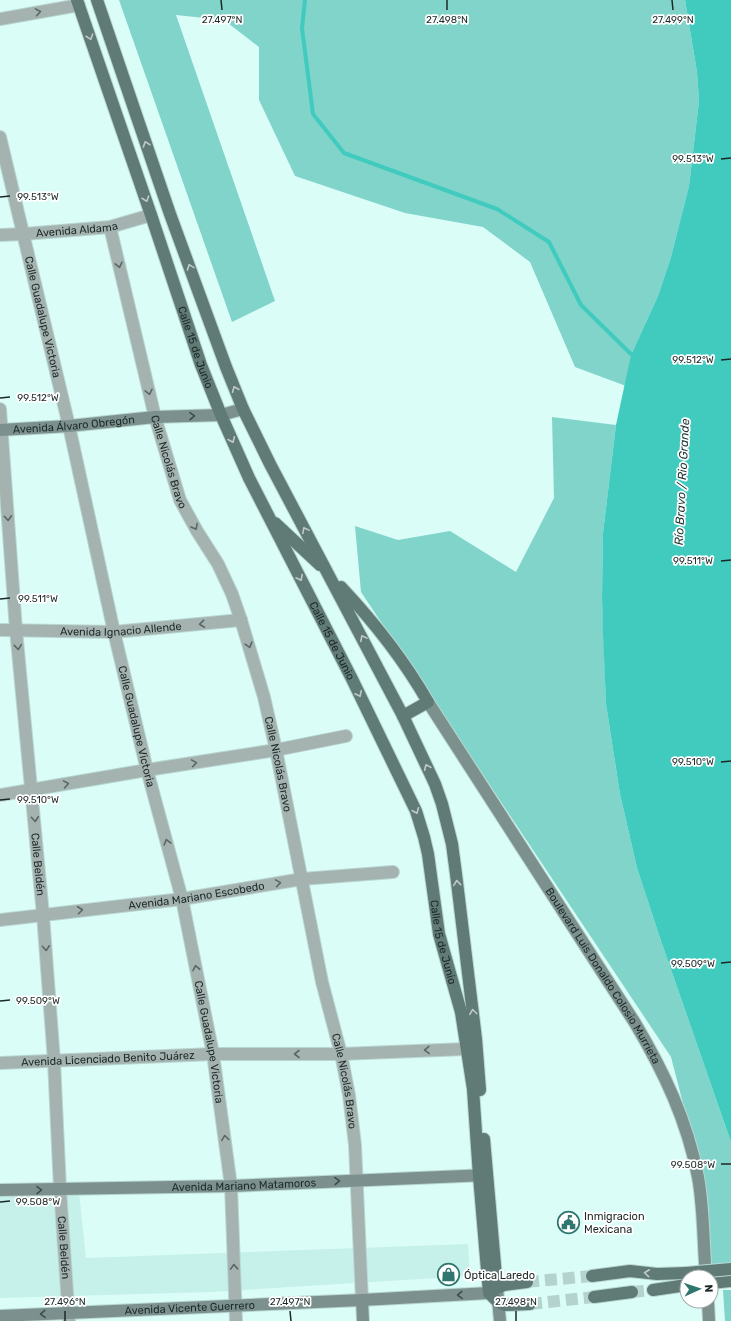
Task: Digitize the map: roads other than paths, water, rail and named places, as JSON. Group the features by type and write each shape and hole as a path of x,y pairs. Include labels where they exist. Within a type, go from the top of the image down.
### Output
{"main road":[{"name":"Calle 15 de Junio","path":"97,0 173,221 226,367 243,409 270,464 331,577 403,716 434,784 444,810 456,874 476,1039 483,1176"},
{"name":"Calle 15 de Junio","path":"78,2 201,365 221,416 270,518 352,679 416,811 428,854 439,934 460,1012 473,1089 483,1176 493,1290 498,1302 500,1321"},
{"name":"Avenida Álvaro Obregón","path":"1,430 69,426 155,417 221,416 243,409"},
{"path":"270,518 312,556 358,605 383,635 406,667 428,702 403,716"},
{"name":"Boulevard Luis Donaldo Colosio Murrieta","path":"428,702 635,1023 664,1075 689,1139 698,1178 705,1269"},
{"name":"Avenida Mariano Matamoros","path":"0,1190 231,1186 483,1176"},
{"path":"719,1272 731,1269"},
{"path":"592,1276 630,1271 679,1278"},
{"path":"653,1290 679,1281"},
{"path":"719,1282 731,1281"},
{"path":"493,1290 504,1285 527,1282"},
{"name":"Avenida Vicente Guerrero","path":"0,1316 68,1317 235,1306 362,1300 493,1290"},
{"path":"594,1297 632,1292"},
{"name":"Calle Nicolás Bravo","path":"362,1300 363,1321"},
{"path":"498,1302 505,1305 530,1304"},
{"path":"708,1309 709,1321"}],"street":[{"path":"0,19 78,2"},
{"name":"Calle Guadalupe Victoria","path":"0,139 69,426 114,632 147,770 182,899 213,1054 231,1186 236,1321"},
{"name":"Avenida Aldama","path":"0,235 110,227 151,215"},
{"name":"Calle Nicolás Bravo","path":"110,227 155,417 180,500 218,564 232,594 264,697 322,982 341,1054 349,1095 355,1145 362,1300"},
{"name":"Calle Beldén","path":"0,409 16,630 43,914 54,1060 68,1317"},
{"name":"Avenida Ignacio Allende","path":"0,630 114,632 241,620"},
{"path":"0,795 276,750 346,736"},
{"name":"Avenida Mariano Escobedo","path":"0,920 182,899 302,879 393,872"},
{"path":"466,1049 476,1039"},
{"name":"Avenida Licenciado Benito Juárez","path":"0,1062 213,1054 341,1054 466,1049"}],"water":[{"name":"Río Bravo / Rio Grande","path":"685,0 731,0 731,1142 637,868 620,794 606,704 603,634 603,533 616,425 631,355 658,296 671,257 689,186 699,101 697,72"}],"waterway":[{"path":"305,0 302,28 313,114 344,153 497,209 549,242 581,305 635,358"}],"tunnel":[{"path":"527,1282 592,1276"},
{"path":"632,1292 653,1290"},
{"path":"530,1304 594,1297"}],"place":[{"name":"Inmigracion Mexicana","path":"568,1222"},
{"name":"Óptica Laredo","path":"449,1275"}]}
